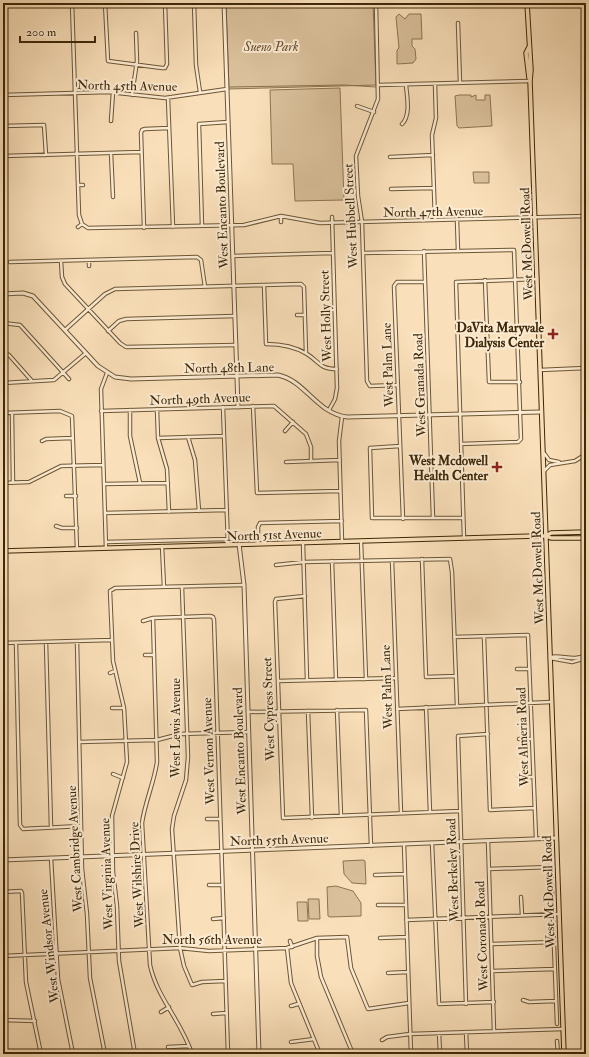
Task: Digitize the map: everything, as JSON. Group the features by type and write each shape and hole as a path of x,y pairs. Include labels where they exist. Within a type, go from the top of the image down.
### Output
{"main road":[{"name":"West McDowell Road","path":"527,3 529,47 526,53 530,81 564,1054"},
{"name":"North 51st Avenue","path":"546,536 551,533 586,532"},
{"name":"North 51st Avenue","path":"3,551 546,536 551,538 586,538"}],"street":[{"path":"72,3 79,218 82,224 78,227"},
{"path":"105,3 108,61 136,66 165,68 167,64 165,3"},
{"path":"194,3 196,65 200,92"},
{"name":"West Encanto Boulevard","path":"224,3 238,407"},
{"name":"West Hubbell Street","path":"376,3 378,99 356,156 358,196 362,222 368,384 398,385"},
{"path":"458,23 460,83"},
{"path":"132,95 136,66 136,33"},
{"path":"74,61 79,61"},
{"path":"378,85 530,81"},
{"path":"435,84 436,118 432,135 435,220"},
{"path":"402,124 405,121 408,112 406,85"},
{"name":"North 45th Avenue","path":"3,95 113,92 168,98 227,89"},
{"path":"111,121 113,92"},
{"path":"168,98 173,227"},
{"path":"357,106 374,112"},
{"path":"202,226 199,124 228,122"},
{"path":"3,126 44,125 46,155"},
{"path":"144,228 141,152 142,130 169,128"},
{"path":"3,156 141,152"},
{"path":"112,153 113,197"},
{"path":"390,157 433,155"},
{"path":"78,185 83,185"},
{"path":"391,189 434,188"},
{"path":"281,216 281,222"},
{"name":"North 47th Avenue","path":"82,224 93,229 247,224 281,216 316,223 331,223 586,216"},
{"name":"West Holly Street","path":"328,411 336,396 337,369 332,217"},
{"path":"457,220 458,250"},
{"path":"363,253 514,250 520,382 520,441 461,444"},
{"name":"West Granada Road","path":"424,251 433,518"},
{"path":"233,256 332,253"},
{"path":"10,262 200,258 205,287"},
{"path":"89,260 89,266"},
{"path":"61,261 63,281 122,345 130,348 236,345"},
{"path":"464,538 456,282 537,279"},
{"path":"485,280 490,382 520,382"},
{"name":"West Palm Lane","path":"403,519 395,284 425,282"},
{"path":"264,285 266,344 289,346 306,353 324,368 337,369"},
{"path":"65,330 105,294 115,289 303,285 306,353"},
{"path":"3,294 23,293 33,296 35,293"},
{"name":"North 48th Lane","path":"33,296 98,366 115,377 131,379 273,375 288,378 328,411 342,417 542,412"},
{"path":"297,315 305,315"},
{"path":"108,331 119,321 126,319 235,316"},
{"path":"3,323 16,323 20,325 69,379"},
{"path":"3,353 9,355 32,382"},
{"path":"3,383 54,380 86,353"},
{"path":"540,370 586,368"},
{"path":"106,548 100,389 107,373"},
{"path":"253,406 257,492 340,490"},
{"name":"North 49th Avenue","path":"101,411 274,406 308,435 311,446 311,461"},
{"path":"223,407 228,545"},
{"path":"157,409 158,438 167,468 169,512"},
{"path":"130,410 130,436 140,483"},
{"path":"3,413 60,411 70,414 73,419 78,549"},
{"path":"12,413 13,483"},
{"path":"342,417 339,441 342,542"},
{"path":"285,431 293,422"},
{"path":"158,438 224,436"},
{"path":"188,437 195,460 199,511"},
{"path":"42,441 46,439 73,438"},
{"path":"400,446 370,448 372,518 463,518"},
{"path":"543,451 549,460 562,462"},
{"path":"544,472 550,465 577,460 586,454"},
{"path":"286,462 340,460"},
{"path":"3,483 29,482 60,466 103,465"},
{"path":"104,484 168,483"},
{"path":"66,496 76,496"},
{"path":"105,513 227,510"},
{"path":"258,544 258,524 342,521"},
{"path":"56,526 62,528 77,528"},
{"name":"North 51st Avenue","path":"106,542 228,539"},
{"path":"361,541 366,679"},
{"path":"303,542 307,680"},
{"name":"West Encanto Boulevard","path":"239,544 244,585 259,1054"},
{"path":"162,546 164,587 244,585"},
{"path":"276,565 304,562 450,558 457,706"},
{"path":"422,559 426,677 456,676"},
{"name":"West Palm Lane","path":"392,560 401,813"},
{"path":"332,561 336,680"},
{"name":"West Lewis Avenue","path":"182,586 187,734 186,780 173,823 180,948 184,966 192,985 202,982 226,981"},
{"name":"West Virginia Avenue","path":"135,1054 120,970 112,856 112,816 127,762 124,708 115,671 110,591 112,589 164,587"},
{"name":"West Cypress Street","path":"305,596 276,599 278,711 283,818 312,818"},
{"path":"142,621 153,618 184,617"},
{"name":"West Vernon Avenue","path":"184,617 213,617 228,1054"},
{"name":"West Wilshire Drive","path":"153,618 157,762 142,823 152,974 192,1054"},
{"name":"West Almeria Road","path":"484,637 528,635 536,838"},
{"path":"454,637 484,637 490,810 534,808"},
{"path":"3,643 112,640"},
{"name":"West Cambridge Avenue","path":"77,641 82,858 88,952 90,978 105,1054"},
{"path":"46,642 51,827"},
{"path":"16,643 22,828 81,826"},
{"path":"145,655 154,655"},
{"path":"550,658 556,656 574,659 585,656"},
{"path":"517,669 529,669"},
{"path":"110,673 115,671"},
{"path":"278,681 396,678"},
{"path":"397,708 551,702"},
{"path":"426,707 430,812"},
{"path":"112,708 124,708"},
{"path":"337,710 341,816"},
{"path":"248,712 366,710 371,846"},
{"path":"308,711 312,818 460,811"},
{"path":"79,742 157,740 187,734 249,732"},
{"name":"West Berkeley Road","path":"466,1004 458,736 488,734"},
{"path":"519,739 532,739"},
{"path":"113,774 123,778"},
{"path":"519,777 533,777"},
{"path":"207,819 220,819"},
{"name":"North 55th Avenue","path":"3,860 556,838"},
{"name":"West Coronado Road","path":"488,841 494,1031"},
{"path":"432,843 439,1004 494,1002"},
{"path":"404,844 411,1054"},
{"name":"West Windsor Avenue","path":"51,858 58,979 73,1054"},
{"name":"West McDowell Road","path":"489,869 551,867 557,1024"},
{"path":"375,875 405,874"},
{"path":"209,885 222,885"},
{"path":"3,892 21,891 26,982 41,1054 18,1054"},
{"path":"521,898 522,915"},
{"path":"378,905 406,904"},
{"path":"406,920 559,914"},
{"path":"213,919 224,918"},
{"name":"North 56th Avenue","path":"3,956 180,948 224,951 287,948 317,938 347,937 351,968 368,1009 409,1003"},
{"path":"380,938 407,937"},
{"path":"317,938 317,956 321,978 353,1054"},
{"path":"290,941 292,947"},
{"path":"492,944 554,942"},
{"path":"287,948 289,974 298,1004 320,1054"},
{"path":"492,971 555,969"},
{"path":"388,973 408,972"},
{"path":"523,1000 529,1002 556,1001"},
{"path":"291,1006 298,1004"},
{"path":"161,1012 169,1007"},
{"path":"213,1014 226,1013"},
{"path":"3,1020 35,1021"},
{"path":"382,1040 387,1037 410,1034 563,1029"},
{"path":"466,1032 467,1054"},
{"path":"439,1033 440,1054"},
{"path":"291,1042 314,1039"},
{"path":"557,1041 558,1054"},
{"path":"168,1048 189,1046"}],"green space":[{"name":"Sueno Park","path":"226,3 373,3 376,85 229,89"},
{"path":"399,14 405,19 409,14 421,14 422,39 412,39 412,46 415,49 416,59 413,63 397,64 397,50 399,48 396,17"},
{"path":"340,88 344,200 295,201 293,164 272,164 270,90"},
{"path":"471,95 471,97 476,95 476,100 485,100 485,95 490,95 492,126 459,128 457,126 455,96"},
{"path":"473,172 489,172 489,183 474,183"},
{"path":"343,861 365,861 366,884 352,883 344,874"},
{"path":"336,886 353,891 361,903 361,916 328,916 327,887"},
{"path":"308,899 319,899 320,919 309,919"},
{"path":"297,902 307,902 308,921 298,921"}],"waterway":[{"path":"230,87 344,85 376,87"}],"place":[{"name":"DaVita Maryvale Dialysis Center","path":"553,334"},
{"name":"West Mcdowell Health Center","path":"497,467"}]}
